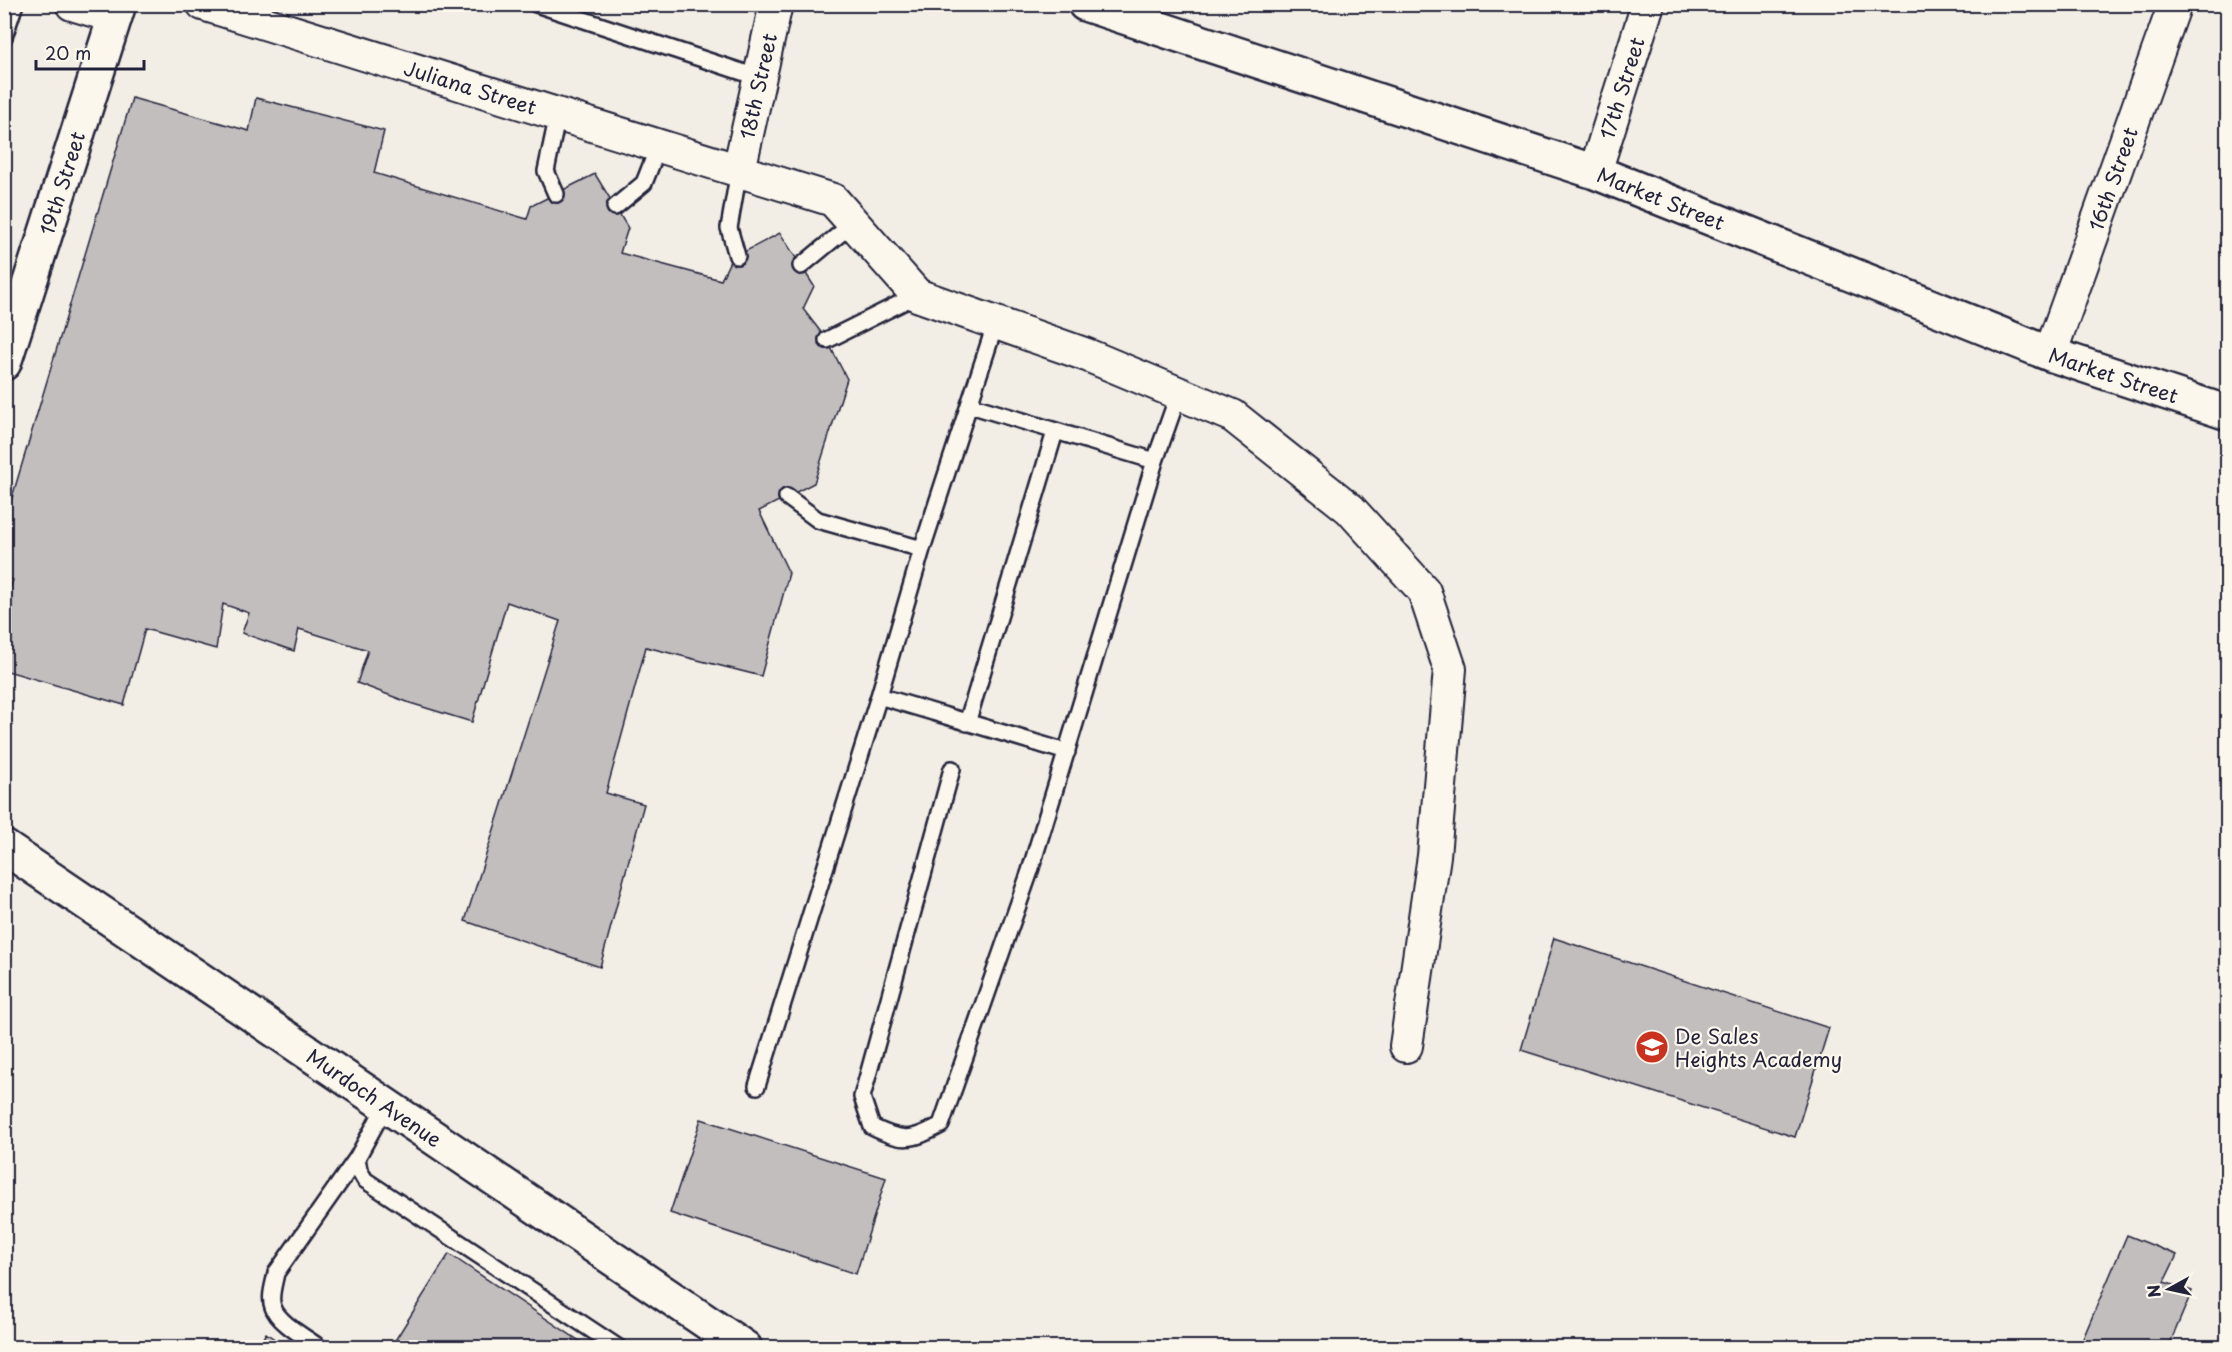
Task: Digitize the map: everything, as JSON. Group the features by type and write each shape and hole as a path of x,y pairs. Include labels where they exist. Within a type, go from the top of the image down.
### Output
{"street":[{"path":"72,4 117,11"},
{"name":"18th Street","path":"739,170 776,4"},
{"name":"Market Street","path":"1085,4 1594,172 2050,354 2228,413"},
{"name":"17th Street","path":"1594,172 1648,4"},
{"name":"16th Street","path":"2050,354 2175,4"},
{"name":"Juliana Street","path":"218,7 833,200 917,295"},
{"name":"19th Street","path":"4,363 11,318 117,11"},
{"path":"917,295 1087,355 1233,416 1350,509 1424,591 1450,669 1434,856 1406,1046"},
{"name":"Murdoch Avenue","path":"4,847 745,1347"}],"lane":[{"path":"4,37 15,4"},
{"path":"536,4 760,78"},
{"path":"556,194 546,171 558,114"},
{"path":"615,207 644,183 660,145"},
{"path":"737,256 729,228 739,170"},
{"path":"801,266 853,223"},
{"path":"827,340 917,295"},
{"path":"757,1086 879,696 922,549 996,322"},
{"path":"952,769 862,1097 872,1127 893,1137 919,1137 941,1125 1030,871 1155,461 1179,393"},
{"path":"970,405 1155,461"},
{"path":"967,723 1055,432"},
{"path":"787,497 818,520 922,549"},
{"path":"879,696 1067,752"},
{"path":"320,1347 279,1319 272,1306 276,1274 357,1158 386,1106"},
{"path":"357,1158 359,1170 365,1180 619,1347"}],"building":[{"path":"132,98 249,131 256,98 384,131 374,173 527,219 531,206 595,174 628,228 620,253 721,280 731,259 780,233 814,286 803,309 827,340 847,379 814,483 759,511 789,573 761,676 646,647 606,793 644,804 600,967 465,921 560,621 507,602 472,722 410,703 357,683 368,650 299,629 294,651 242,633 249,613 223,604 216,649 145,629 124,705 4,670 4,599 6,599 13,580 4,575 4,524"},
{"path":"1554,938 1829,1028 1795,1137 1521,1050"},
{"path":"701,1119 886,1178 856,1274 670,1213"},
{"path":"2127,1235 2177,1255 2164,1282 2192,1291 2168,1348 2079,1348"},
{"path":"449,1254 590,1348 391,1347"},
{"path":"266,1333 287,1348 257,1348"}],"place":[{"name":"De Sales Heights Academy","path":"1652,1047"}]}
